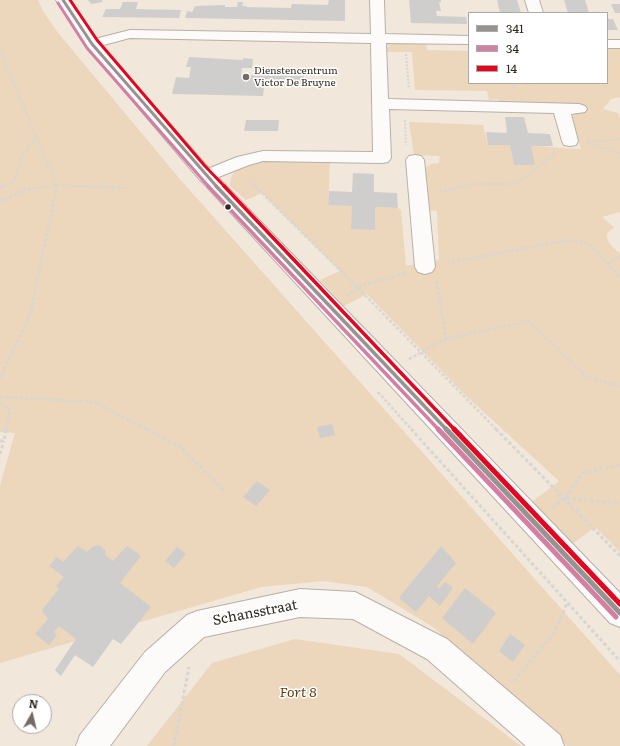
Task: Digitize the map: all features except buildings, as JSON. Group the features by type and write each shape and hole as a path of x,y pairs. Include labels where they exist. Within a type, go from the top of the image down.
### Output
{"street":[{"path":"63,0 92,44 206,176 620,613"},
{"path":"377,0 382,158"},
{"path":"532,0 536,12"},
{"path":"92,44 130,34 468,40"},
{"path":"608,44 620,44"},
{"path":"380,104 579,109"},
{"path":"562,108 570,142"},
{"path":"206,176 252,158 274,155 423,160 418,197 424,267"},
{"name":"Schansstraat","path":"91,746 155,662 197,625 300,603 355,606 437,649 549,746"}],"path":[{"path":"0,51 57,185 30,315 0,378"},
{"path":"0,188 14,182 21,158 37,136"},
{"path":"620,139 608,141 582,141 620,153"},
{"path":"418,197 473,184 516,184 570,142"},
{"path":"233,165 358,288 620,556"},
{"path":"0,200 4,200 26,189 57,185 124,188"},
{"path":"328,305 363,285 424,267 569,240 582,242 591,246 620,278"},
{"path":"608,265 620,255"},
{"path":"424,267 435,269 446,339"},
{"path":"390,370 446,339 528,321 588,377 620,386"},
{"path":"0,397 94,402 179,446 225,491"},
{"path":"0,403 10,409 0,454"},
{"path":"533,522 564,498 582,473 620,465"},
{"path":"564,498 620,503"},
{"path":"499,702 521,671 551,637 562,618 568,603"},
{"path":"174,746 190,663"}],"green space":[{"path":"0,0 38,0 44,13 59,34 179,178 620,675 620,746 567,746 433,627 367,587 323,581 261,587 0,663 0,485 15,433 0,432"},
{"path":"399,43 426,44 427,50 468,51 468,84 608,84 608,46 620,46 620,97 611,99 603,109 618,113 620,118 620,212 602,217 614,227 607,233 607,236 610,245 620,254 620,552 595,527 571,545 532,502 559,481 466,396 367,294 344,306 320,280 340,271 262,193 246,200 230,186 231,178 235,172 254,164 281,161 330,163 328,205 352,206 352,229 375,230 375,207 398,208 401,210 406,266 439,260 437,211 427,210 424,169 431,164 439,163 440,156 414,155 409,122 483,125 488,145 510,145 514,165 531,146 581,149 573,123 573,116 578,112 586,111 583,104 500,102 498,99 489,100 487,91 415,90 412,52 386,52 390,45"},
{"name":"Fort 8","path":"295,639 399,654 521,746 147,746 212,663"}],"transit line":[{"name":"341","path":"63,0 92,44 200,169 620,613"},
{"name":"14","path":"70,0 97,40 204,165 620,604"},
{"name":"34","path":"58,3 87,48 196,173 616,617"}],"place":[{"name":"Dienstencentrum Victor De Bruyne","path":"246,77"}]}
